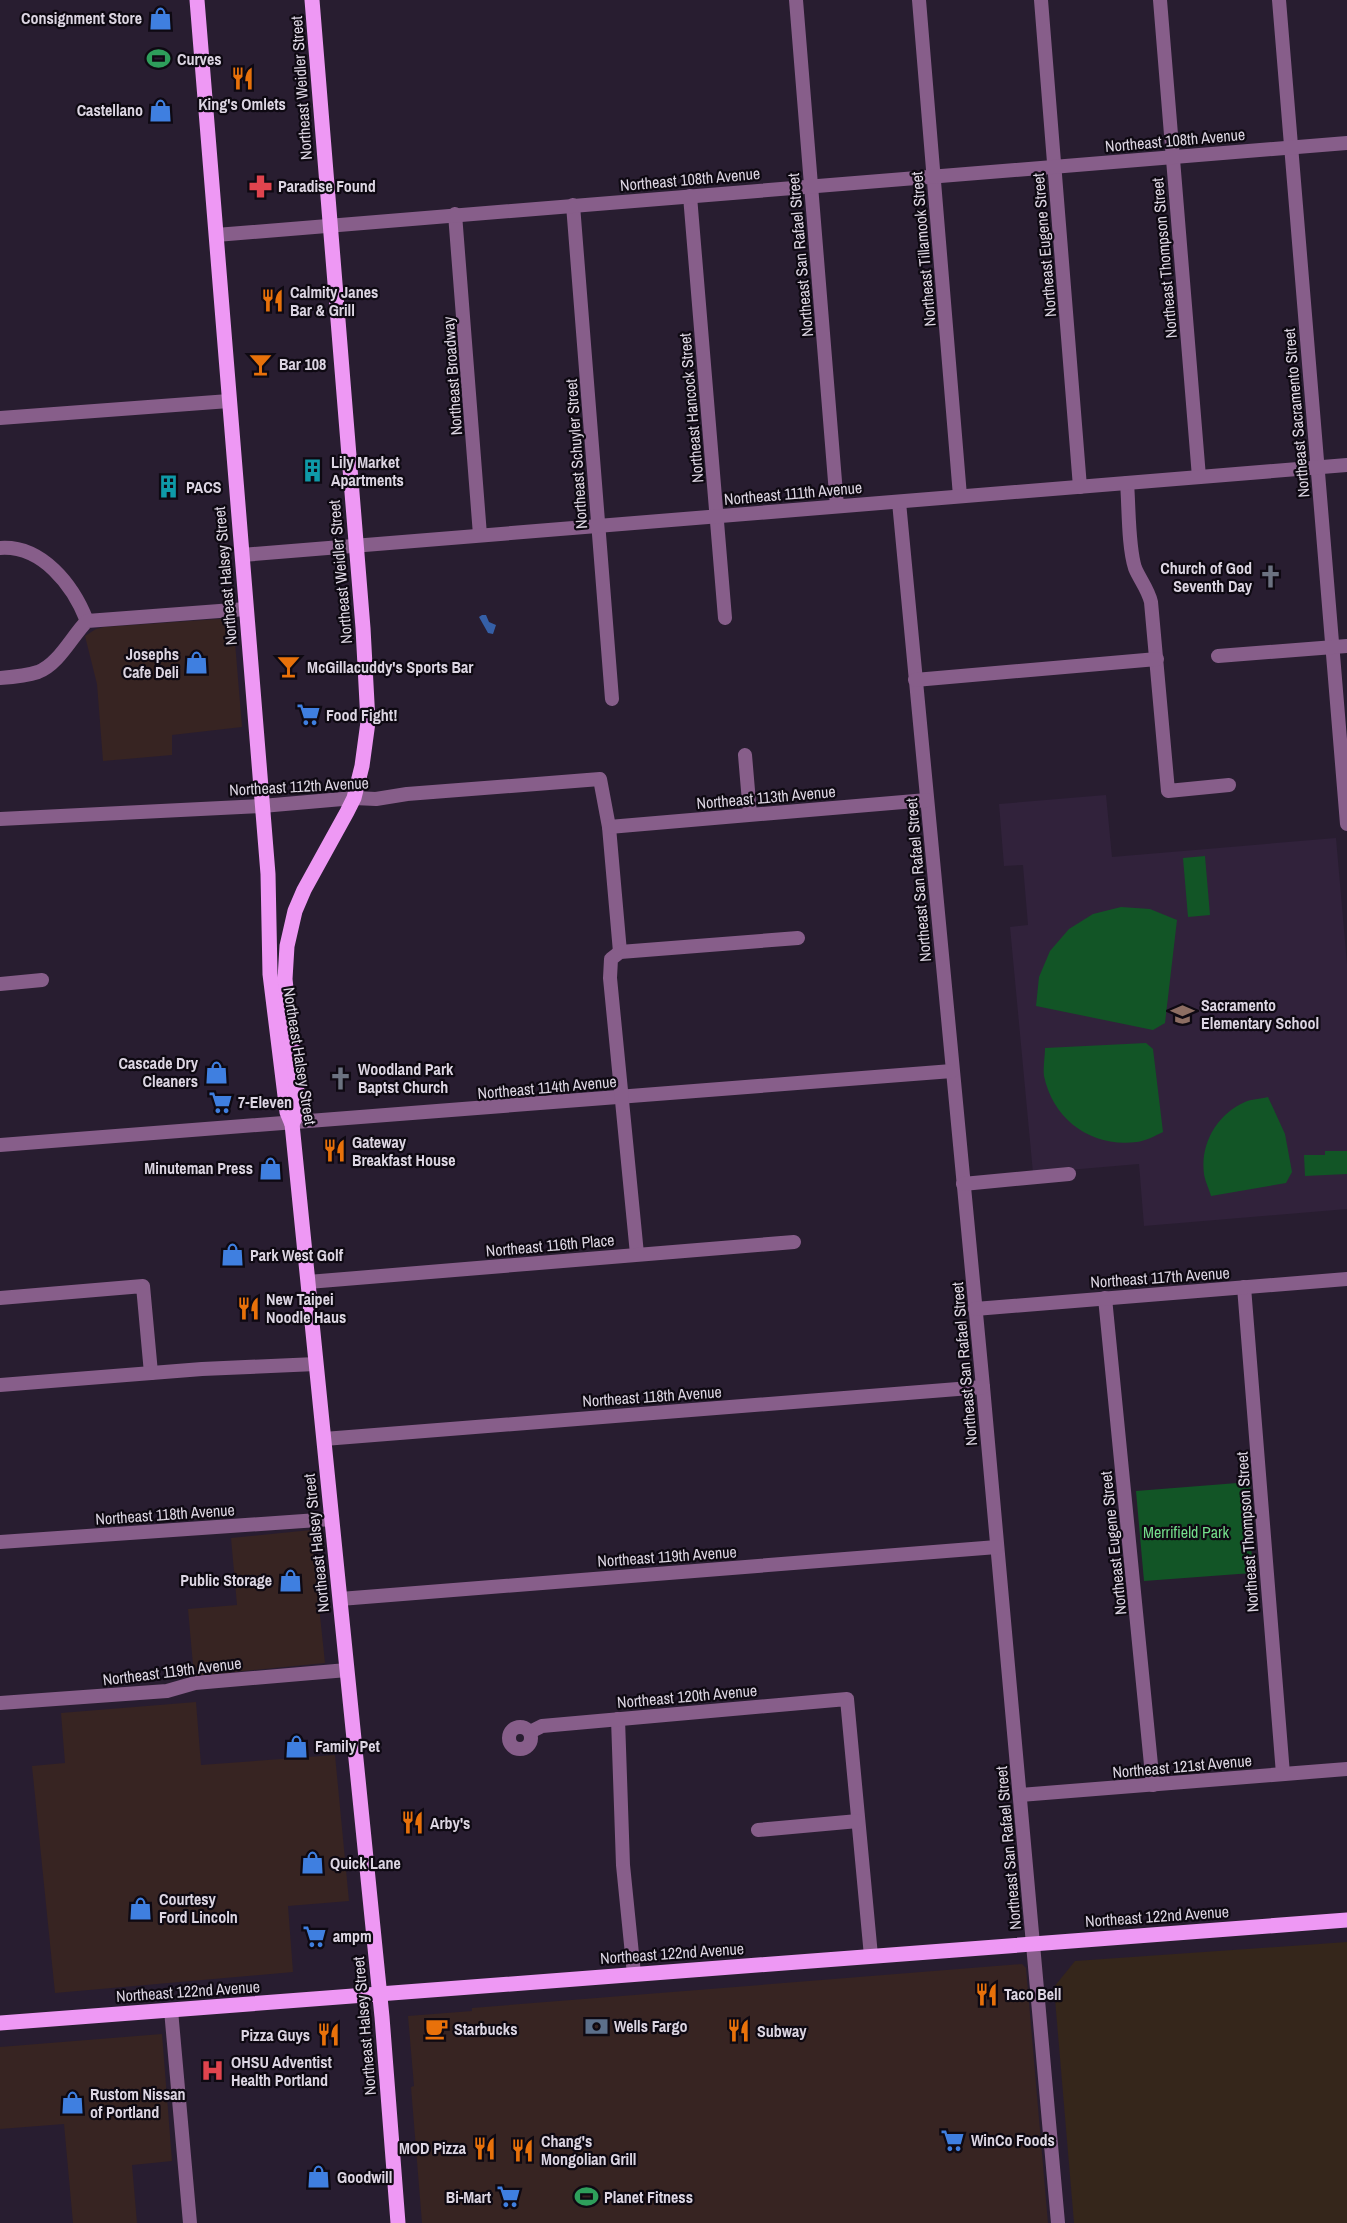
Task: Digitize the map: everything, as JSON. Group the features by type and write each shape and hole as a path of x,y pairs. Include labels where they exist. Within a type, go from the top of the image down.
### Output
{"main road":[{"name":"Northeast Halsey Street","path":"197,0 268,874 270,974 286,1112 292,1124 380,1994 398,2223"},
{"name":"Northeast Weidler Street","path":"292,1124 299,1110 285,979 290,930 304,890 354,798 366,747 368,722 312,0"},
{"name":"Northeast 122nd Avenue","path":"0,2023 1347,1920"}],"street":[{"name":"Northeast San Rafael Street","path":"796,0 837,506"},
{"name":"Northeast Tillamook Street","path":"919,0 960,496"},
{"name":"Northeast Eugene Street","path":"1041,0 1080,487"},
{"name":"Northeast Thompson Street","path":"1160,0 1199,477"},
{"name":"Northeast Sacramento Street","path":"1279,0 1347,824"},
{"name":"Northeast 108th Avenue","path":"216,235 1347,143"},
{"name":"Northeast Hancock Street","path":"690,196 725,618"},
{"name":"Northeast Schuyler Street","path":"573,205 612,699"},
{"name":"Northeast Broadway","path":"456,214 480,535"},
{"path":"0,418 229,401"},
{"name":"Northeast 111th Avenue","path":"242,555 1347,465"},
{"path":"1127,483 1133,556 1151,602 1168,791 1229,785"},
{"name":"Northeast San Rafael Street","path":"899,501 1059,2223"},
{"path":"0,548 25,549 41,557 76,598 87,621"},
{"path":"0,678 39,671 54,661 87,621 246,609"},
{"path":"1218,656 1347,646"},
{"path":"915,680 1156,659"},
{"path":"745,755 750,814"},
{"name":"Northeast 112th Avenue","path":"0,819 262,806 354,798 376,799 400,795 600,779 609,827"},
{"name":"Northeast 113th Avenue","path":"609,827 927,800"},
{"path":"609,827 620,952"},
{"path":"637,1254 610,965 614,955 620,952 798,938"},
{"path":"0,984 42,980"},
{"name":"Northeast 114th Avenue","path":"0,1145 952,1071"},
{"path":"963,1184 1069,1174"},
{"name":"Northeast 116th Place","path":"308,1282 794,1242"},
{"name":"Northeast 117th Avenue","path":"975,1309 1347,1279"},
{"path":"0,1298 143,1286 151,1373"},
{"name":"Northeast Thompson Street","path":"1244,1287 1283,1774"},
{"name":"Northeast Eugene Street","path":"1105,1298 1153,1785"},
{"path":"0,1385 151,1373 316,1364"},
{"name":"Northeast 118th Avenue","path":"324,1439 983,1387"},
{"name":"Northeast 118th Avenue","path":"0,1542 332,1519"},
{"name":"Northeast 119th Avenue","path":"340,1599 997,1547"},
{"name":"Northeast 119th Avenue","path":"0,1703 167,1690 195,1683 347,1670"},
{"name":"Northeast 120th Avenue","path":"530,1732 542,1726 848,1699 858,1821"},
{"path":"618,1719 623,1865 634,1974"},
{"name":"Northeast 121st Avenue","path":"1020,1795 1347,1769"},
{"path":"758,1830 858,1821 871,1956"},
{"path":"171,2010 189,2223"}],"shaded area":[{"path":"233,618 242,727 172,735 172,755 103,761 97,684 85,636 104,627"},
{"name":"Sacramento Elementary School","path":"1106,795 1112,857 1336,838 1347,964 1347,1209 1144,1226 1139,1164 1033,1173 1010,927 1028,925 1023,865 1004,866 999,804"},
{"name":"Public Storage","path":"311,1530 325,1663 194,1676 188,1609 237,1605 231,1538"},
{"path":"196,1702 201,1765 335,1755 349,1901 288,1906 293,1972 55,1993 32,1766 65,1763 61,1713"},
{"path":"1347,1942 1347,2223 1074,2223 1054,1987 1075,1961"},
{"path":"1022,1964 1026,1968 1048,2223 422,2223 408,2016 472,2011 472,2008"},
{"path":"162,2034 172,2161 132,2165 137,2223 73,2223 64,2124 0,2129 0,2047"}],"green space":[{"path":"1205,856 1210,915 1188,917 1183,858"},
{"path":"1121,907 1150,909 1177,920 1165,1023 1153,1030 1036,1006 1039,977 1050,951 1069,929 1093,914"},
{"path":"1146,1043 1153,1049 1163,1132 1137,1142 1120,1143 1105,1140 1077,1128 1056,1106 1044,1076 1045,1048"},
{"path":"1268,1097 1285,1134 1292,1172 1286,1183 1211,1196 1203,1163 1212,1131 1235,1107 1247,1101"},
{"path":"1325,1151 1347,1151 1347,1174 1305,1176 1304,1155 1325,1155"},
{"name":"Merrifield Park","path":"1250,1482 1252,1573 1144,1581 1136,1491"}],"water":[{"path":"486,615 489,622 496,625 493,634 488,633 479,617"}],"place":[{"name":"Consignment Store","path":"160,18"},
{"name":"Curves","path":"159,59"},
{"name":"King's Omlets","path":"242,79"},
{"name":"Castellano","path":"161,110"},
{"name":"Paradise Found","path":"260,186"},
{"name":"Calmity Janes Bar & Grill","path":"272,301"},
{"name":"Bar 108","path":"261,364"},
{"name":"Lily Market Apartments","path":"313,471"},
{"name":"PACS","path":"168,487"},
{"name":"Church of God Seventh Day","path":"1270,577"},
{"name":"Josephs Cafe Deli","path":"197,663"},
{"name":"McGillacuddy's Sports Bar","path":"289,667"},
{"name":"Food Fight!","path":"308,715"},
{"name":"Sacramento Elementary School","path":"1183,1014"},
{"name":"Cascade Dry Cleaners","path":"216,1072"},
{"name":"Woodland Park Baptst Church","path":"340,1078"},
{"name":"7-Eleven","path":"220,1102"},
{"name":"Gateway Breakfast House","path":"334,1151"},
{"name":"Minuteman Press","path":"271,1168"},
{"name":"Park West Golf","path":"232,1255"},
{"name":"New Taipei Noodle Haus","path":"248,1308"},
{"name":"Public Storage","path":"290,1580"},
{"name":"Family Pet","path":"297,1746"},
{"name":"Arby's","path":"412,1823"},
{"name":"Quick Lane","path":"312,1863"},
{"name":"Courtesy Ford Lincoln","path":"141,1908"},
{"name":"ampm","path":"315,1936"},
{"name":"Taco Bell","path":"986,1994"},
{"name":"Wells Fargo","path":"596,2026"},
{"name":"Starbucks","path":"436,2029"},
{"name":"Subway","path":"739,2031"},
{"name":"Pizza Guys","path":"328,2035"},
{"name":"OHSU Adventist Health Portland","path":"213,2071"},
{"name":"Rustom Nissan of Portland","path":"72,2103"},
{"name":"WinCo Foods","path":"953,2140"},
{"name":"MOD Pizza","path":"484,2148"},
{"name":"Chang's Mongolian Grill","path":"523,2150"},
{"name":"Goodwill","path":"319,2177"},
{"name":"Bi-Mart","path":"509,2197"},
{"name":"Planet Fitness","path":"586,2197"}]}
